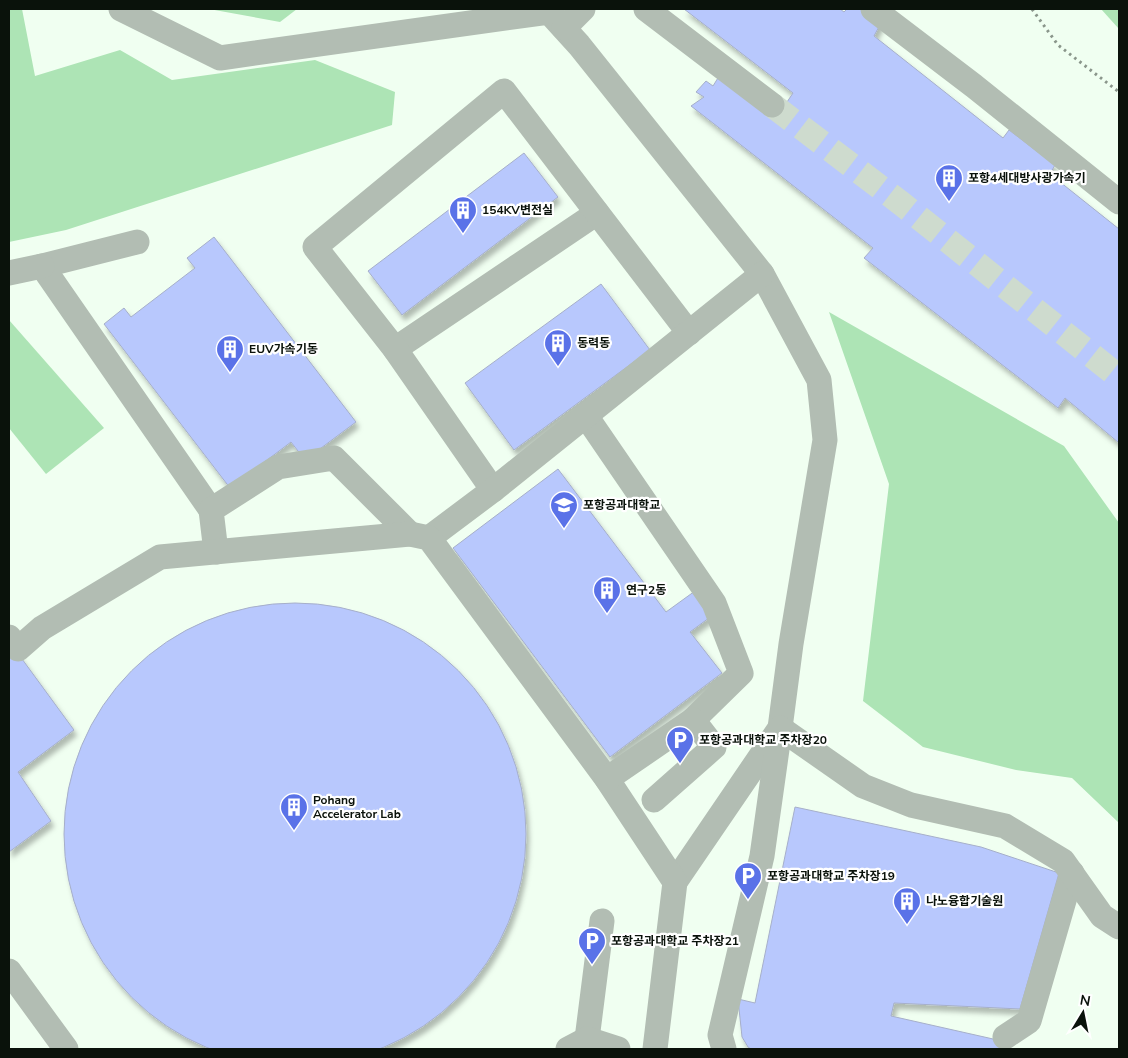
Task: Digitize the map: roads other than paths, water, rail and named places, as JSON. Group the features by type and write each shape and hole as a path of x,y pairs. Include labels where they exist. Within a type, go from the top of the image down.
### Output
{"lane":[{"path":"121,9 220,58 553,17 583,9"},
{"path":"646,9 772,105"},
{"path":"872,9 974,86 1119,202"},
{"path":"553,17 762,274 819,380 825,440 791,644 762,856 720,1035 724,1049"},
{"path":"493,490 395,349 316,246 504,91 689,333"},
{"path":"395,349 597,213"},
{"path":"9,273 137,242"},
{"path":"42,266 211,510 216,552"},
{"path":"9,637 18,649 42,628 160,557 420,536 493,490 762,274"},
{"path":"586,416 714,603 741,674 693,720 607,779"},
{"path":"211,510 278,467 334,458 420,536 607,779 675,882"},
{"path":"654,800 714,747 693,720"},
{"path":"780,728 863,786 910,806 1005,826 1063,862 1102,916 1119,927"},
{"path":"655,1049 675,882 780,728"},
{"path":"1005,1037 1030,1021 1072,873"},
{"path":"602,921 578,1044 618,1049"},
{"path":"9,971 66,1049"}],"tunnel":[{"path":"772,105 902,204 1119,377"}],"place":[{"name":"포항4세대방사광가속기","path":"949,202"},
{"name":"154KV변전실","path":"463,234"},
{"name":"동력동","path":"558,367"},
{"name":"EUV가속기동","path":"230,373"},
{"name":"포항공과대학교","path":"564,529"},
{"name":"연구2동","path":"607,614"},
{"name":"포항공과대학교 주차장20","path":"680,764"},
{"name":"Pohang Accelerator Lab","path":"294,831"},
{"name":"포항공과대학교 주차장19","path":"748,900"},
{"name":"나노융합기술원","path":"907,925"},
{"name":"포항공과대학교 주차장21","path":"592,965"}]}
